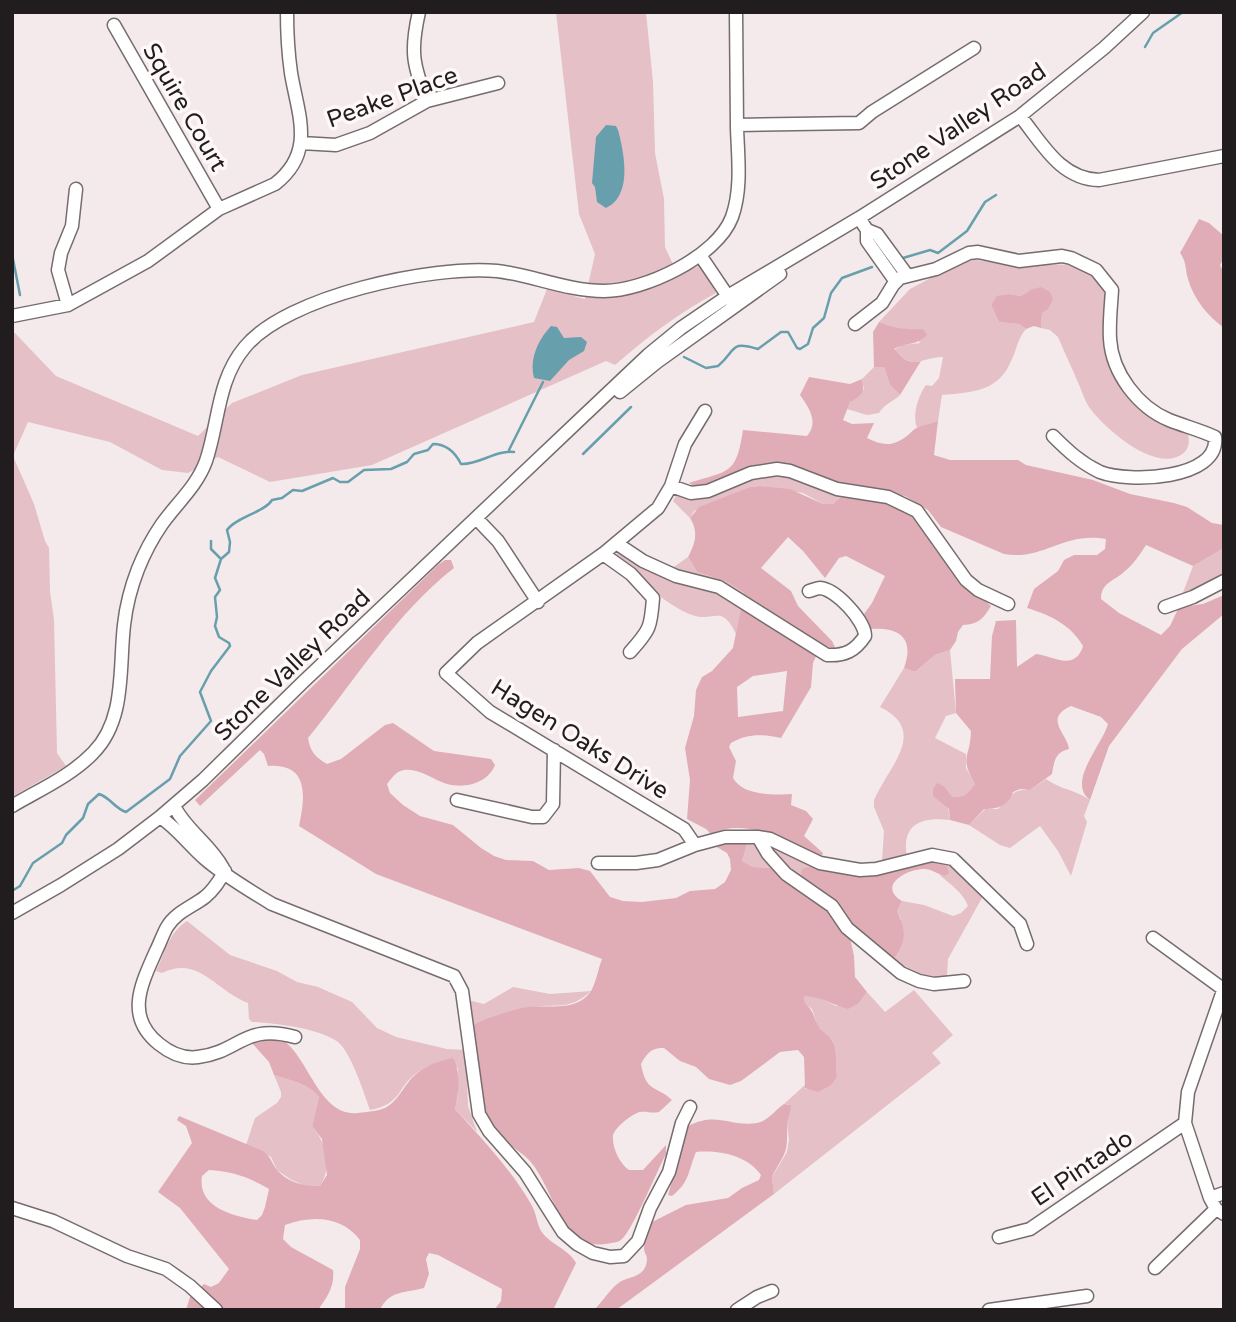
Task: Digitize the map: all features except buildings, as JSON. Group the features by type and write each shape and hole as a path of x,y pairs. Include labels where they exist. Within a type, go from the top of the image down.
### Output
{"street":[{"path":"12,316 68,304 148,261 219,209 275,184 282,178 298,156 302,132 286,40 287,12"},
{"path":"419,12 413,39 414,68 427,101"},
{"path":"12,806 83,762 104,738 118,705 124,621 139,566 162,525 202,471 211,446 220,395 227,375 243,348 262,330 284,316 348,292 424,274 496,271 572,287 603,291 624,289 649,282 701,255 718,239 732,217 739,178 736,12"},
{"name":"Stone Valley Road","path":"12,913 84,871 174,806 476,518 681,328 731,301 1020,116 1104,48 1143,12"},
{"name":"Squire Court","path":"114,25 219,209"},
{"path":"737,125 859,123 872,112 974,48"},
{"name":"Peake Place","path":"301,143 335,145 370,133 427,101 498,83"},
{"path":"1020,116 1063,168 1090,180 1224,156"},
{"path":"68,304 58,270 61,253 72,226 76,189"},
{"path":"859,218 867,230 867,241 901,278"},
{"path":"855,324 882,303 901,278 927,272 960,256 978,252 1019,261 1062,256 1096,271 1112,290 1110,342 1128,387 1142,404 1157,414 1215,437 1216,444 1212,455 1205,461 1167,477 1127,477 1103,473 1076,459 1054,436"},
{"path":"701,255 731,301"},
{"name":"Hagen Oaks Drive","path":"695,845 684,829 491,712 446,673 477,643 603,554 658,508 671,486 685,444 705,411"},
{"path":"1212,455 1224,462"},
{"path":"671,486 691,493 708,491 751,473 777,469 790,471 837,489 888,497 917,511 966,580 978,590 1008,604"},
{"path":"476,518 498,541 538,602"},
{"path":"616,543 643,561 676,576 719,587 827,655 839,656 851,652 865,636 861,621 829,591 822,588 809,591"},
{"path":"603,554 631,574 653,598 648,632 631,652"},
{"path":"1165,607 1193,597 1224,581"},
{"path":"457,800 532,817 543,817 553,804 554,750"},
{"path":"174,806 179,817 215,852 225,872"},
{"path":"160,817 170,823 206,859 252,893 272,904 454,976 462,991 480,1114 488,1131 525,1172 563,1232 593,1253 610,1257 624,1256 638,1241 650,1208 669,1172 682,1123 690,1107"},
{"path":"598,863 658,860 695,845 725,837 770,839 820,863 860,870 876,869 932,855 953,859 1020,924 1027,944"},
{"path":"758,837 768,854 786,874 832,906 848,928 901,973 933,984 964,981"},
{"path":"225,872 207,896 175,916 167,927 144,978 137,1001 145,1028 167,1051 194,1058 210,1055 262,1032 277,1032 295,1037"},
{"path":"1153,938 1224,989 1188,1092 1185,1123 1217,1207"},
{"name":"El Pintado","path":"999,1237 1030,1229 1185,1123"},
{"path":"1155,1268 1217,1207 1224,1193"},
{"path":"12,1208 53,1221 127,1256 166,1269 216,1310"},
{"path":"737,1310 772,1291"},
{"path":"989,1310 1087,1296"}],"shaded area":[{"path":"556,12 646,12 653,82 655,153 664,199 665,247 678,275 698,266 702,268 716,293 689,308 615,365 606,361 372,465 270,482 218,457 188,473 162,470 110,442 28,422 13,456 49,548 54,620 57,753 66,766 12,797 12,330 56,376 198,436 232,403 302,375 534,322 547,289 585,299 595,254 579,214"},
{"path":"1199,219 1209,223 1224,236 1224,258 1220,265 1224,273 1224,328 1198,301 1180,253"},
{"path":"977,260 1022,266 1067,265 1087,271 1096,278 1104,288 1119,382 1137,408 1188,433 1189,443 1185,452 1168,459 1143,452 1130,445 1096,416 1086,402 1058,337 1050,330 1041,328 1042,313 1030,290 1021,296 1009,294 997,297 991,305 999,322 1019,324 1026,329 1007,370 984,388 942,395 938,421 927,427 917,428 915,417 918,400 926,385 932,386 939,378 943,357 917,362 907,360 894,350 902,345 920,343 912,330 886,326 879,322 910,289 963,261"},
{"path":"1041,287 1050,292 1053,299 1048,309 1042,313 1041,328 1034,326 1026,329 1019,324 999,322 991,305 997,296 1021,296"},
{"path":"879,322 901,328 923,329 927,335 919,341 894,349 906,360 921,361 900,395 890,385 884,367 874,367 873,332"},
{"path":"874,367 884,367 890,385 900,395 879,413 867,415 847,409 850,402 864,389 862,379"},
{"path":"809,377 850,384 862,379 862,393 850,402 843,420 852,424 874,423 867,438 878,443 898,442 916,429 938,421 934,455 950,460 1018,460 1026,465 1093,480 1130,494 1187,507 1212,523 1224,525 1224,548 1193,566 1146,545 1137,559 1103,589 1101,599 1119,613 1161,635 1170,626 1179,607 1203,604 1224,595 1224,614 1182,649 1109,746 1090,800 1082,783 1084,773 1108,724 1101,717 1071,706 1063,711 1058,721 1069,749 1058,755 1052,774 1030,790 1020,789 1013,792 1005,804 984,809 969,825 950,820 949,809 933,796 933,789 937,783 945,787 952,797 960,797 975,784 966,762 971,731 956,713 955,679 990,679 992,636 996,621 1016,620 1017,667 1036,654 1063,660 1075,658 1083,646 1078,638 1066,626 1051,617 1027,608 1034,589 1058,571 1064,560 1074,555 1097,555 1105,549 1106,539 1078,539 1030,553 1004,554 941,527 928,510 905,496 834,483 796,467 695,487 689,483 714,476 729,468 737,455 743,430 807,436 811,431 812,420 800,395"},
{"path":"771,475 797,479 844,494 833,504 823,504 803,493 760,486 750,487 694,511 690,518 673,501 677,494 687,498 710,496"},
{"path":"750,487 790,489 823,504 833,504 844,494 883,501 917,516 932,545 952,571 991,606 980,620 963,625 950,650 935,655 915,672 904,668 907,649 902,637 890,630 871,629 864,614 885,576 846,556 839,558 825,578 788,537 761,568 791,591 798,606 832,641 836,649 821,645 813,663 811,687 781,738 756,735 731,743 729,747 736,761 733,778 751,791 792,794 791,805 806,811 813,819 804,836 823,853 821,858 767,834 739,828 711,834 687,819 690,780 685,748 694,716 696,690 702,677 712,671 733,648 744,593 727,582 697,572 688,557 695,538 690,518 699,507","holes":["787,671 783,711 738,717 737,687 753,676"]},
{"path":"628,544 635,551 671,569 688,557 697,572 727,582 744,593 736,634 722,616 692,615 671,604 641,581 613,557"},
{"path":"1224,548 1224,578 1181,598 1193,566"},
{"path":"445,560 451,560 454,568 394,627 308,738 316,756 327,764 341,759 385,725 393,723 434,751 491,759 495,765 492,771 481,780 468,785 447,784 410,770 394,775 387,784 390,793 403,805 420,816 453,825 494,856 506,860 533,861 549,870 579,868 590,871 610,897 623,901 676,898 690,891 715,889 725,882 731,870 727,853 715,846 744,841 747,845 742,861 753,867 772,868 800,879 802,869 809,867 862,876 887,871 927,857 947,867 949,873 945,876 927,869 917,870 903,875 893,884 892,890 902,901 897,911 904,936 894,958 888,958 855,926 844,930 851,942 855,977 867,992 859,1003 848,1009 804,996 805,1003 819,1027 835,1047 837,1077 831,1085 818,1092 805,1088 804,1057 798,1050 780,1052 741,1081 730,1085 709,1079 696,1067 680,1061 664,1048 647,1054 641,1064 646,1080 672,1100 659,1112 640,1112 627,1119 614,1133 614,1146 620,1160 629,1170 643,1170 666,1145 666,1154 626,1235 615,1242 590,1243 578,1237 559,1214 537,1170 493,1128 481,1090 473,1032 475,1024 511,1011 577,1003 591,991 602,959 376,874 299,826 303,794 298,776 282,767 268,766 260,750 200,806 195,800"},
{"path":"950,650 956,713 946,716 935,738 966,754 966,768 975,784 966,794 956,798 952,798 945,787 950,820 930,820 915,825 907,837 907,857 882,861 884,831 874,807 874,800 901,750 904,738 902,727 894,716 880,707 904,668 915,672 935,655"},
{"path":"1046,779 1090,800 1084,816 1087,822 1071,876 1058,851 1040,826 1010,848 1000,845 969,825 985,809 998,809 1015,792 1030,790"},
{"path":"744,841 771,844 817,867 800,879 772,868 753,867 742,861 747,845"},
{"path":"939,862 949,862 983,896 948,959 947,976 930,978 888,958 901,919 897,911 902,901 924,905 953,916 968,906 959,892 939,874 945,876"},
{"path":"187,921 230,955 352,1002 377,1028 396,1037 447,1049 466,1050 468,1106 477,1132 455,1109 458,1068 444,1060 418,1072 388,1104 370,1110 350,1059 334,1039 299,1028 252,1022 249,1019 248,1003 196,971 186,968 162,973 156,971 172,937"},
{"path":"513,987 550,994 591,991 570,1004 534,1007 510,1013 473,1032 468,1000 484,1004"},
{"path":"914,990 953,1035 932,1053 941,1063 774,1194 772,1177 787,1152 789,1139 787,1124 791,1105 784,1104 806,1084 805,1089 837,1077 836,1052 832,1040 817,1024 804,996 816,996 836,1006 859,1003 867,992 885,1012"},
{"path":"280,1038 299,1057 323,1096 344,1112 358,1113 385,1108 421,1070 453,1058 458,1083 455,1109 514,1178 533,1207 544,1234 576,1263 553,1310 494,1310 501,1301 502,1289 438,1255 429,1253 426,1259 429,1274 424,1288 393,1296 380,1310 345,1310 345,1287 360,1249 360,1240 344,1226 316,1219 285,1225 283,1239 291,1247 333,1270 332,1286 318,1310 186,1310 190,1297 204,1284 211,1287 219,1283 229,1269 180,1208 158,1192 192,1143 186,1126 177,1120 179,1116 263,1151 281,1174 297,1183 320,1186 327,1175 322,1139 312,1126 319,1097 304,1085 274,1075 269,1062 251,1042","holes":["209,1170 240,1175 269,1189 262,1215 257,1220 238,1216 211,1202 202,1187 202,1176"]},
{"path":"274,1075 304,1085 319,1097 312,1126 326,1155 326,1171 320,1186 307,1187 290,1179 277,1170 271,1157 246,1145 255,1118 277,1103 281,1097"},
{"path":"784,1104 791,1105 787,1144 772,1177 774,1194 616,1310 594,1310 616,1285 643,1271 647,1259 645,1242 652,1222 686,1205 728,1198 759,1180 761,1175 755,1168 740,1158 723,1153 696,1152 682,1186 672,1196 668,1195 688,1126 707,1120 757,1123 768,1118"}],"water":[{"path":"606,125 616,126 618,130 624,173 620,194 615,202 606,208 597,202 592,183 596,137"},
{"path":"551,326 557,327 564,338 581,337 587,342 584,351 569,360 550,381 534,378 533,364 542,337"}],"waterway":[{"path":"1145,47 1153,33 1183,12"},
{"path":"903,258 930,250 938,253 967,231 985,202 996,195"},
{"path":"12,254 20,295"},
{"path":"684,357 706,368 718,366 734,348 749,346 758,349 781,332 788,332 800,349 808,344 813,328 824,318 831,293 842,278 872,267"},
{"path":"509,450 543,382"},
{"path":"583,454 631,407"},
{"path":"12,891 20,886 33,863 62,843 83,818 88,804 99,794 126,812 170,779 180,756 211,721 200,692 211,671 230,646 219,637 215,626 215,597 220,590 215,578 221,559 229,552 227,530 231,525 293,490 302,491 333,478 348,482 364,470 391,469 407,462 414,454 428,450 433,444 450,450 461,464 500,453 514,452"},
{"path":"211,541 211,549 220,558"}]}
